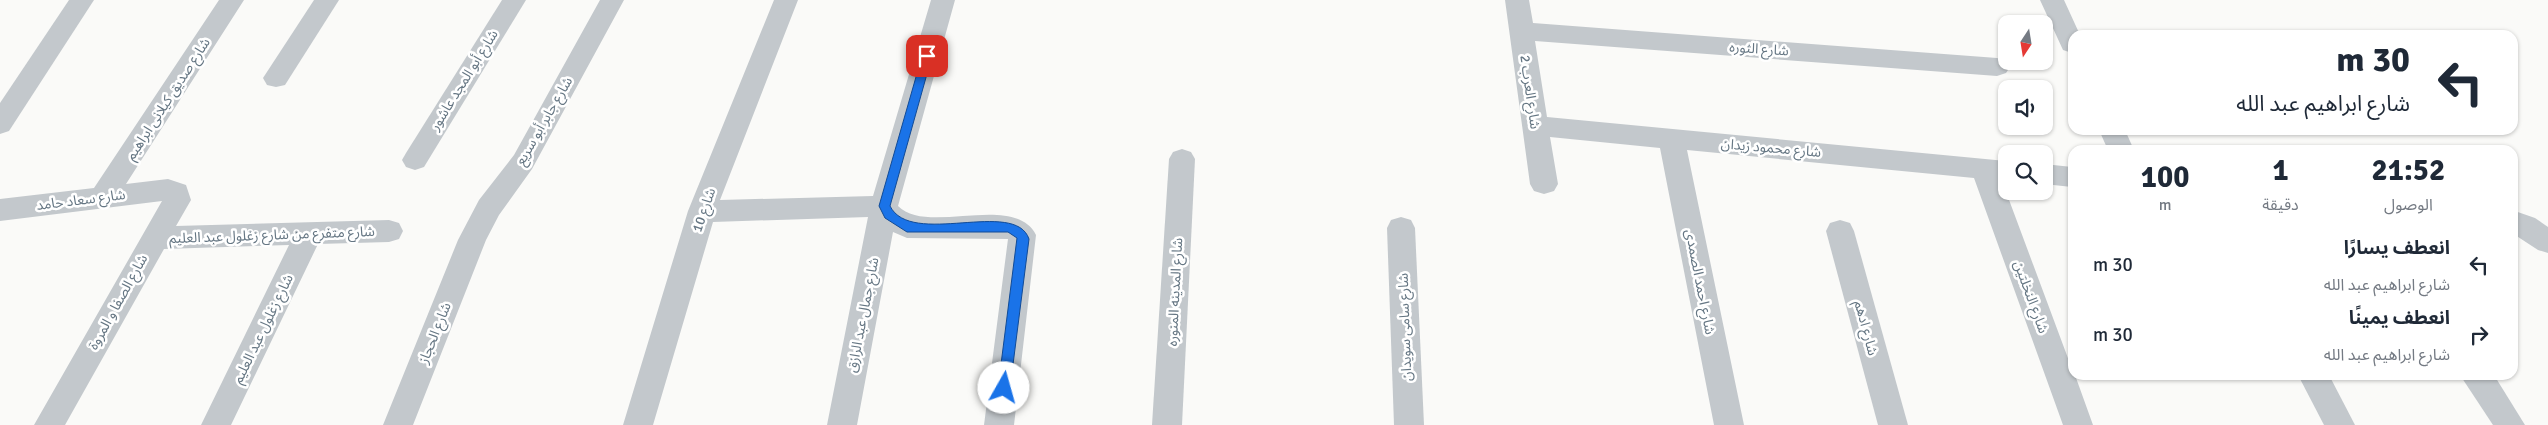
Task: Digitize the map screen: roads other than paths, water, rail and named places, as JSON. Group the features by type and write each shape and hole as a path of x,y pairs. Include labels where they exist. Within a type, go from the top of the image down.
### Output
{"street":[{"path":"0,124 82,0"},
{"name":"شارع صديق كيلانى ابراهيم","path":"103,197 232,0"},
{"path":"276,78 327,0"},
{"name":"شارع أبو المجد عاشور","path":"415,160 514,0"},
{"name":"شارع جابر أبو سريع","path":"472,240 489,208 523,162 612,0"},
{"name":"شارع 10","path":"638,425 702,211 786,0"},
{"name":"شارع جمال عبد الرازق","path":"842,425 884,206 943,0"},
{"name":"شارع العرب 2","path":"1517,0 1544,184"},
{"path":"2052,0 2068,35"},
{"name":"شارع الثوره","path":"1521,31 1997,67"},
{"name":"شارع محمود زيدان","path":"1535,126 1995,170"},
{"name":"شارع احمد الصمدى","path":"1671,139 1729,425"},
{"name":"شارع المدينه المنوره","path":"1167,425 1182,159"},
{"name":"شارع النخلتين","path":"1995,170 2078,425"},
{"path":"2053,175 2068,177"},
{"name":"شارع سعاد حامد","path":"0,210 162,190"},
{"name":"شارع الصفا و المروة","path":"49,425 154,238 178,200 176,192 162,190"},
{"path":"702,211 884,206 889,215 907,227 1010,228 1022,235 999,425"},
{"path":"2518,223 2548,242"},
{"name":"شارع سامى سويدان","path":"1401,228 1409,425"},
{"name":"شارع متفرع من شارع زغلول عبد العليم","path":"154,238 389,231"},
{"name":"شارع ادهم","path":"1840,231 1893,425"},
{"name":"شارع زغلول عبد العليم","path":"216,425 309,234"},
{"name":"شارع الحجاز","path":"398,425 472,240"},
{"path":"2316,380 2340,425"},
{"path":"2480,381 2510,425"}]}
